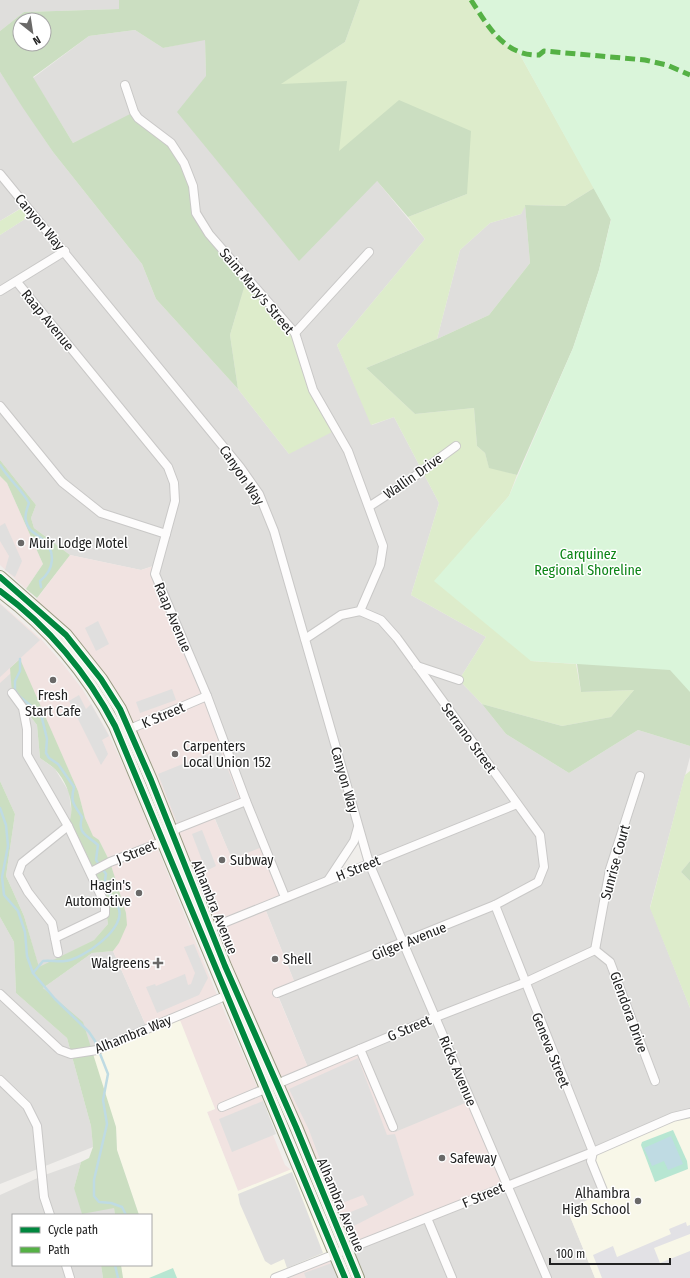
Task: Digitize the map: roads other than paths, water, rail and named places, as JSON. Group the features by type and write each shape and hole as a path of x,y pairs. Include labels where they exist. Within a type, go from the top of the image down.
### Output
{"main road":[{"name":"Alhambra Avenue","path":"0,577 66,635 101,679 272,1087 358,1278"},
{"name":"Alhambra Avenue","path":"0,591 39,623 70,658 108,712 124,731"},
{"name":"Alhambra Avenue","path":"272,1087 345,1278"}],"street":[{"name":"Saint Mary's Street","path":"125,85 134,112 138,118 171,143 184,163 193,186 196,213 209,234 295,333 313,390 348,451 370,506 383,546 380,565 360,611"},
{"name":"Canyon Way","path":"0,174 65,251 240,466 259,494 274,530 369,863"},
{"path":"0,291 65,251"},
{"path":"295,333 369,252"},
{"name":"Raap Avenue","path":"16,282 168,467 174,483 175,501 154,574 207,696 246,801 285,897"},
{"path":"0,406 62,482 101,513 166,534"},
{"name":"Wallin Drive","path":"370,506 407,482 456,446"},
{"path":"305,638 341,615 360,611"},
{"name":"Serrano Street","path":"360,611 381,620 417,666 540,835 544,867 538,882"},
{"path":"417,666 459,680"},
{"path":"12,693 23,708 27,730 26,755 94,870 106,904 105,914 55,938"},
{"name":"K Street","path":"124,731 207,696"},
{"name":"Sunrise Court","path":"596,950 610,869 640,776"},
{"name":"J Street","path":"94,870 167,837 178,828 246,801"},
{"name":"H Street","path":"205,930 517,804"},
{"path":"58,953 52,923 28,892 18,874 22,863 68,826"},
{"path":"329,880 354,841 358,826"},
{"name":"Ricks Avenue","path":"369,863 402,944 436,1017 546,1278"},
{"name":"Gilger Avenue","path":"277,994 495,906 538,882"},
{"name":"Geneva Street","path":"495,906 524,983 593,1152 591,1161 604,1193"},
{"name":"G Street","path":"222,1107 436,1017 524,983 596,950"},
{"name":"Glendora Drive","path":"596,950 610,962 655,1081"},
{"name":"Alhambra Way","path":"0,994 60,1050 71,1054 85,1053 105,1047 232,993"},
{"path":"360,1050 393,1127"},
{"path":"0,1080 27,1106 37,1126 44,1198 50,1214"},
{"name":"F Street","path":"275,1278 593,1152 673,1117 690,1113"},
{"path":"427,1218 452,1278"},
{"path":"66,1266 70,1278"}],"water":[{"path":"671,1136 683,1164 668,1170 664,1161 652,1166 644,1148"}],"waterway":[{"path":"0,465 29,503 25,516 29,527 32,532 42,539 50,549 52,555 51,566 45,577 40,581 41,587"},
{"path":"20,659 20,671 15,681 15,690 19,696 41,714 47,739 46,753 49,758 58,764 74,787 72,797 75,806 82,817 82,831 98,845 96,860 106,874 106,889 118,907 120,915 117,924 111,933 92,949 73,959 62,961 43,961 33,973"},
{"path":"0,808 6,825 8,846 2,877 4,895 18,911 25,932 27,956 33,973 55,999 89,1032 95,1041 108,1074 103,1100 107,1124 94,1180 94,1196 99,1202 111,1203 122,1207 126,1214"},
{"path":"115,1266 118,1278"}],"place":[{"name":"Muir Lodge Motel","path":"21,543"},
{"name":"Fresh Start Cafe","path":"53,680"},
{"name":"Carpenters Local Union 152","path":"175,754"},
{"name":"Subway","path":"222,860"},
{"name":"Hagin's Automotive","path":"139,893"},
{"name":"Shell","path":"275,959"},
{"name":"Walgreens","path":"158,963"},
{"name":"Safeway","path":"442,1158"},
{"name":"Alhambra High School","path":"638,1201"}],"park label":[{"name":"Carquinez Regional Shoreline","path":"588,562"}]}
